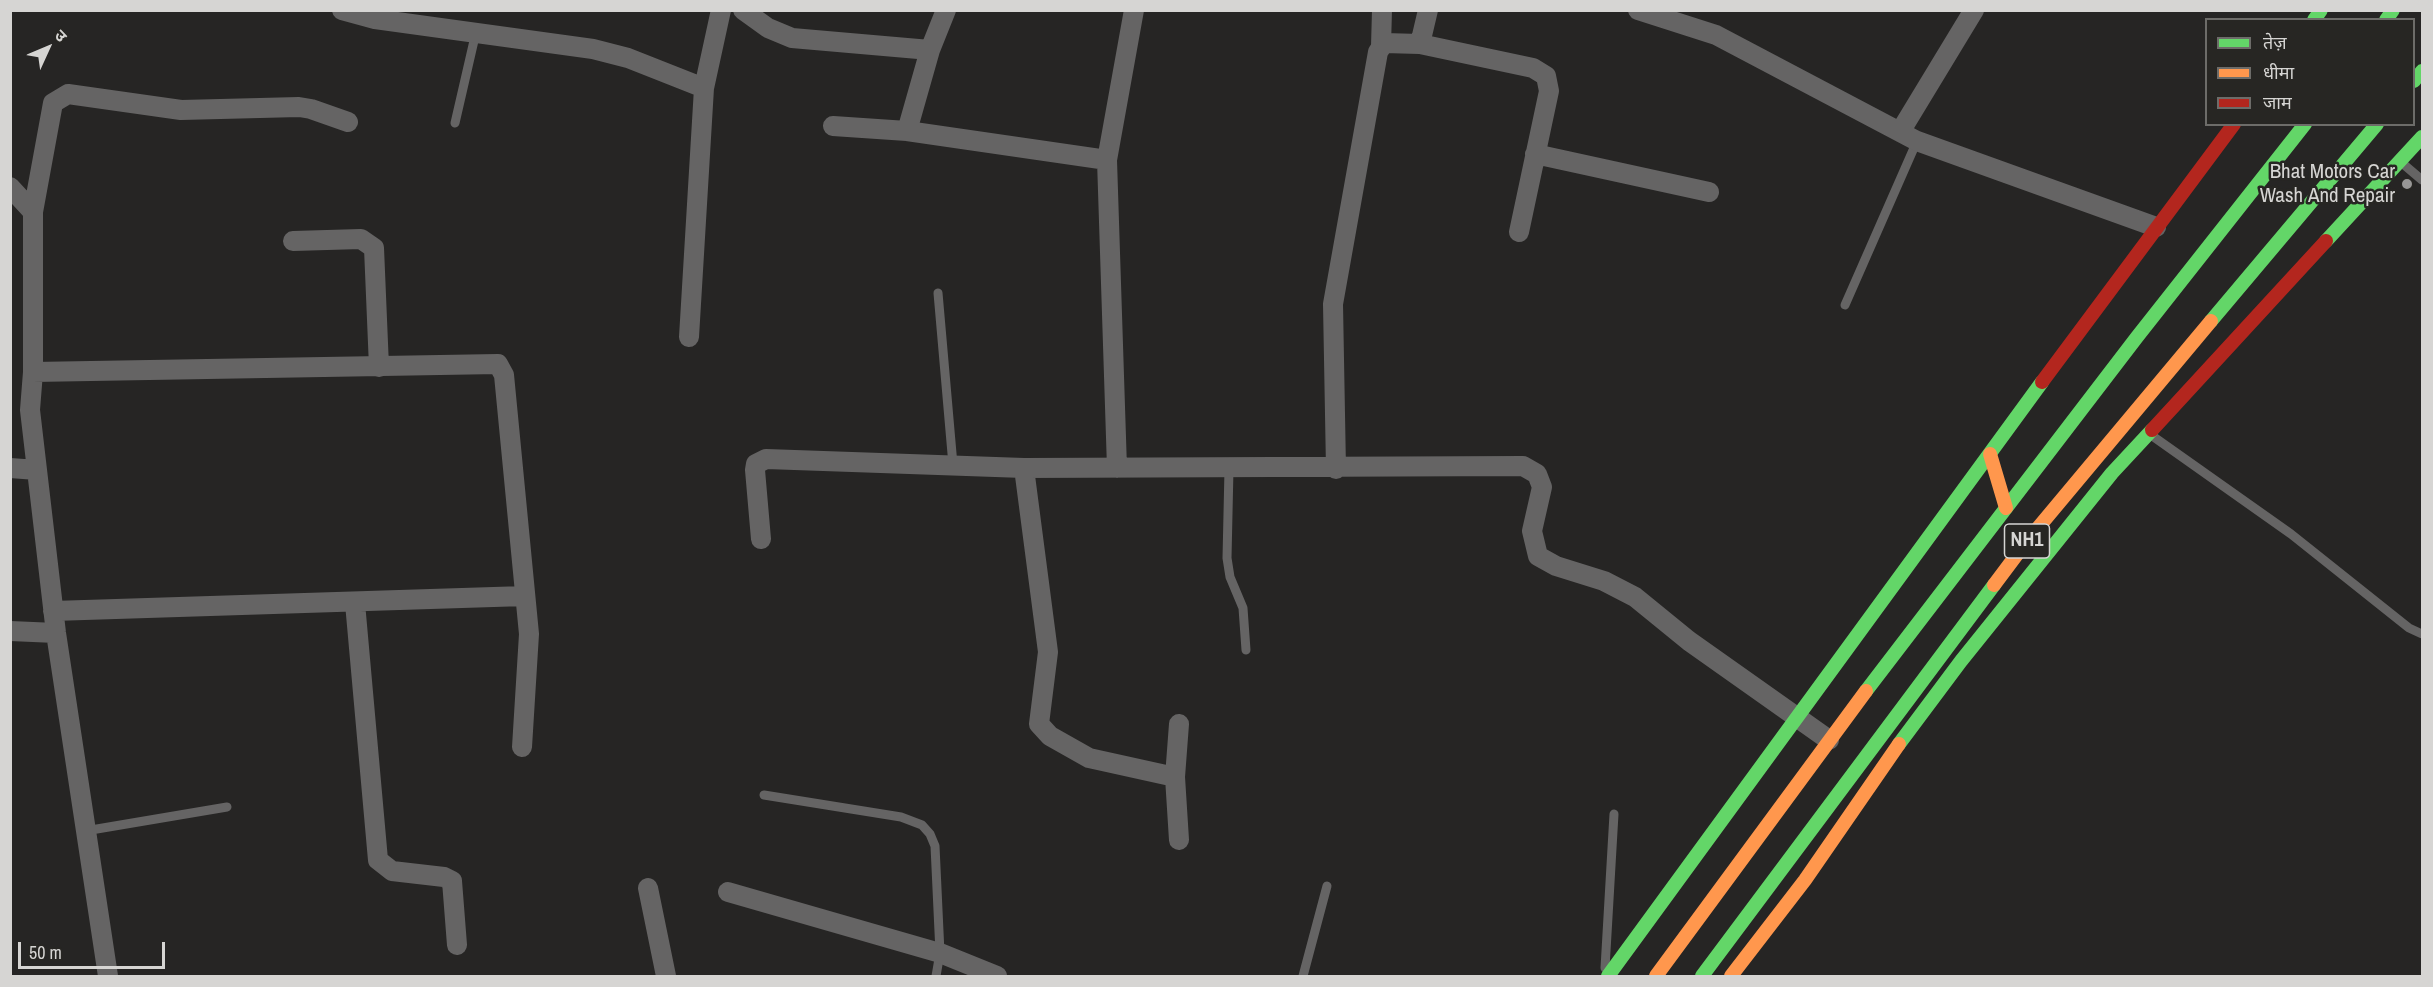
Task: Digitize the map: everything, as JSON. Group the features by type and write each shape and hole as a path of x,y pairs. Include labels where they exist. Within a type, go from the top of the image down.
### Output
{"main road":[{"path":"1606,976 1798,719 2156,227 2232,126"},
{"name":"NH1","path":"1656,976 1828,740 2303,126"},
{"name":"NH1","path":"1702,976 2027,541 2375,126"},
{"path":"1731,976 1805,880 1889,758 1961,661 2112,473 2422,137"},
{"path":"1990,454 2006,508"},
{"path":"2090,464 2112,473"}],"street":[{"path":"342,10 593,49 627,58 704,88"},
{"path":"689,337 704,88 721,10"},
{"path":"743,10 768,28 792,38 930,50"},
{"path":"907,131 930,50 946,10"},
{"path":"1117,468 1107,160 1134,10"},
{"path":"1336,469 1333,304 1381,46 1382,10"},
{"path":"1420,44 1428,10"},
{"path":"1638,10 1671,18 1716,35 1909,137 2156,227"},
{"path":"1909,137 1974,10"},
{"path":"1381,46 1390,42 1420,44 1541,72 1548,81 1550,91 1520,232"},
{"path":"108,976 56,633 30,410 33,372 33,212 53,103 63,95 182,110 305,108 348,122"},
{"path":"834,126 907,131 1107,160"},
{"path":"1535,154 1709,192"},
{"path":"10,187 33,212"},
{"path":"293,241 361,239 374,248 379,367"},
{"path":"33,372 379,367 492,362 503,368 530,656 522,747"},
{"path":"761,539 755,470 756,464 766,459 1024,468 1336,469 1523,466 1532,470 1541,479 1542,487 1532,531 1538,556 1556,566 1604,581 1635,597 1689,641 1828,740"},
{"path":"10,468 37,470"},
{"path":"1024,468 1048,652 1039,724 1050,736 1089,758 1175,777"},
{"path":"54,611 525,596"},
{"path":"355,603 378,860 392,871 444,877 452,881 457,945"},
{"path":"10,631 56,633"},
{"path":"1179,723 1175,777 1179,840"},
{"path":"648,888 666,976"},
{"path":"728,892 940,953 997,976"}],"lane":[{"path":"455,123 476,31"},
{"path":"1845,305 1909,137"},
{"path":"2400,161 2422,180"},
{"path":"938,293 953,465"},
{"path":"2149,434 2291,534 2409,628 2422,634"},
{"path":"1229,469 1227,558 1230,577 1243,608 1246,650"},
{"path":"764,795 902,817 922,825 930,834 935,846 940,953 936,976"},
{"path":"85,831 228,807"},
{"path":"1606,976 1614,814"},
{"path":"1303,976 1327,886"}],"traffic: fast":[{"path":"2315,18 2321,10"},
{"path":"2387,18 2393,10"},
{"path":"2415,80 2422,71"},
{"path":"1866,691 2137,337 2303,126"},
{"path":"2211,321 2375,126"},
{"path":"2326,241 2422,137"},
{"path":"1608,976 2042,382"},
{"path":"1899,744 1961,661 2112,473 2152,430"},
{"path":"1702,976 1994,585"}],"traffic: slow":[{"path":"1994,585 2027,541 2211,321"},
{"path":"1990,454 2006,508"},
{"path":"1656,976 1866,691"},
{"path":"1731,976 1805,880 1899,744"}],"traffic: jam":[{"path":"2042,382 2233,126"},
{"path":"2152,430 2326,241"}],"place":[{"name":"Bhat Motors Car Wash And Repair","path":"2407,184"}]}
